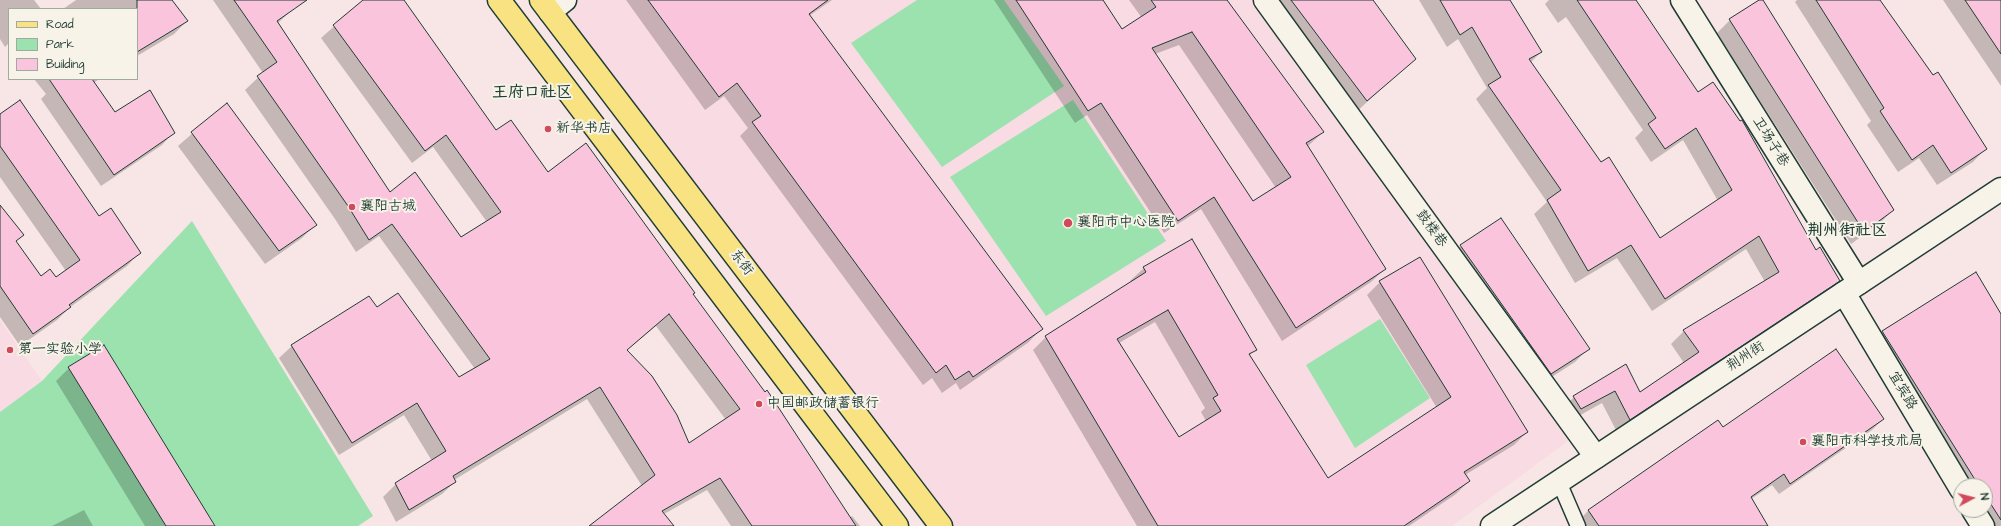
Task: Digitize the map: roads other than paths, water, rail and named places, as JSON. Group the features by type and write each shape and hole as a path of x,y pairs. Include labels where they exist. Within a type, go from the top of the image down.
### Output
{"main road":[{"path":"499,0 897,526"},
{"name":"东街","path":"552,4 941,526"}],"street":[{"name":"鼓楼巷","path":"1265,0 1596,457"},
{"name":"卫场子巷","path":"1682,0 1851,288"},
{"name":"荆州街","path":"1492,526 2001,189"},
{"name":"宜宾路","path":"1851,288 1955,478"}],"lane":[{"path":"1559,482 1578,526"}],"place":[{"name":"新华书店","path":"548,129"},
{"name":"襄阳古城","path":"352,207"},
{"name":"襄阳市中心医院","path":"1068,223"},
{"name":"第一实验小学","path":"10,350"},
{"name":"中国邮政储蓄银行","path":"759,404"},
{"name":"襄阳市科学技术局","path":"1803,442"}],"district":[{"name":"王府口社区","path":"532,94"},
{"name":"荆州街社区","path":"1847,232"}]}
